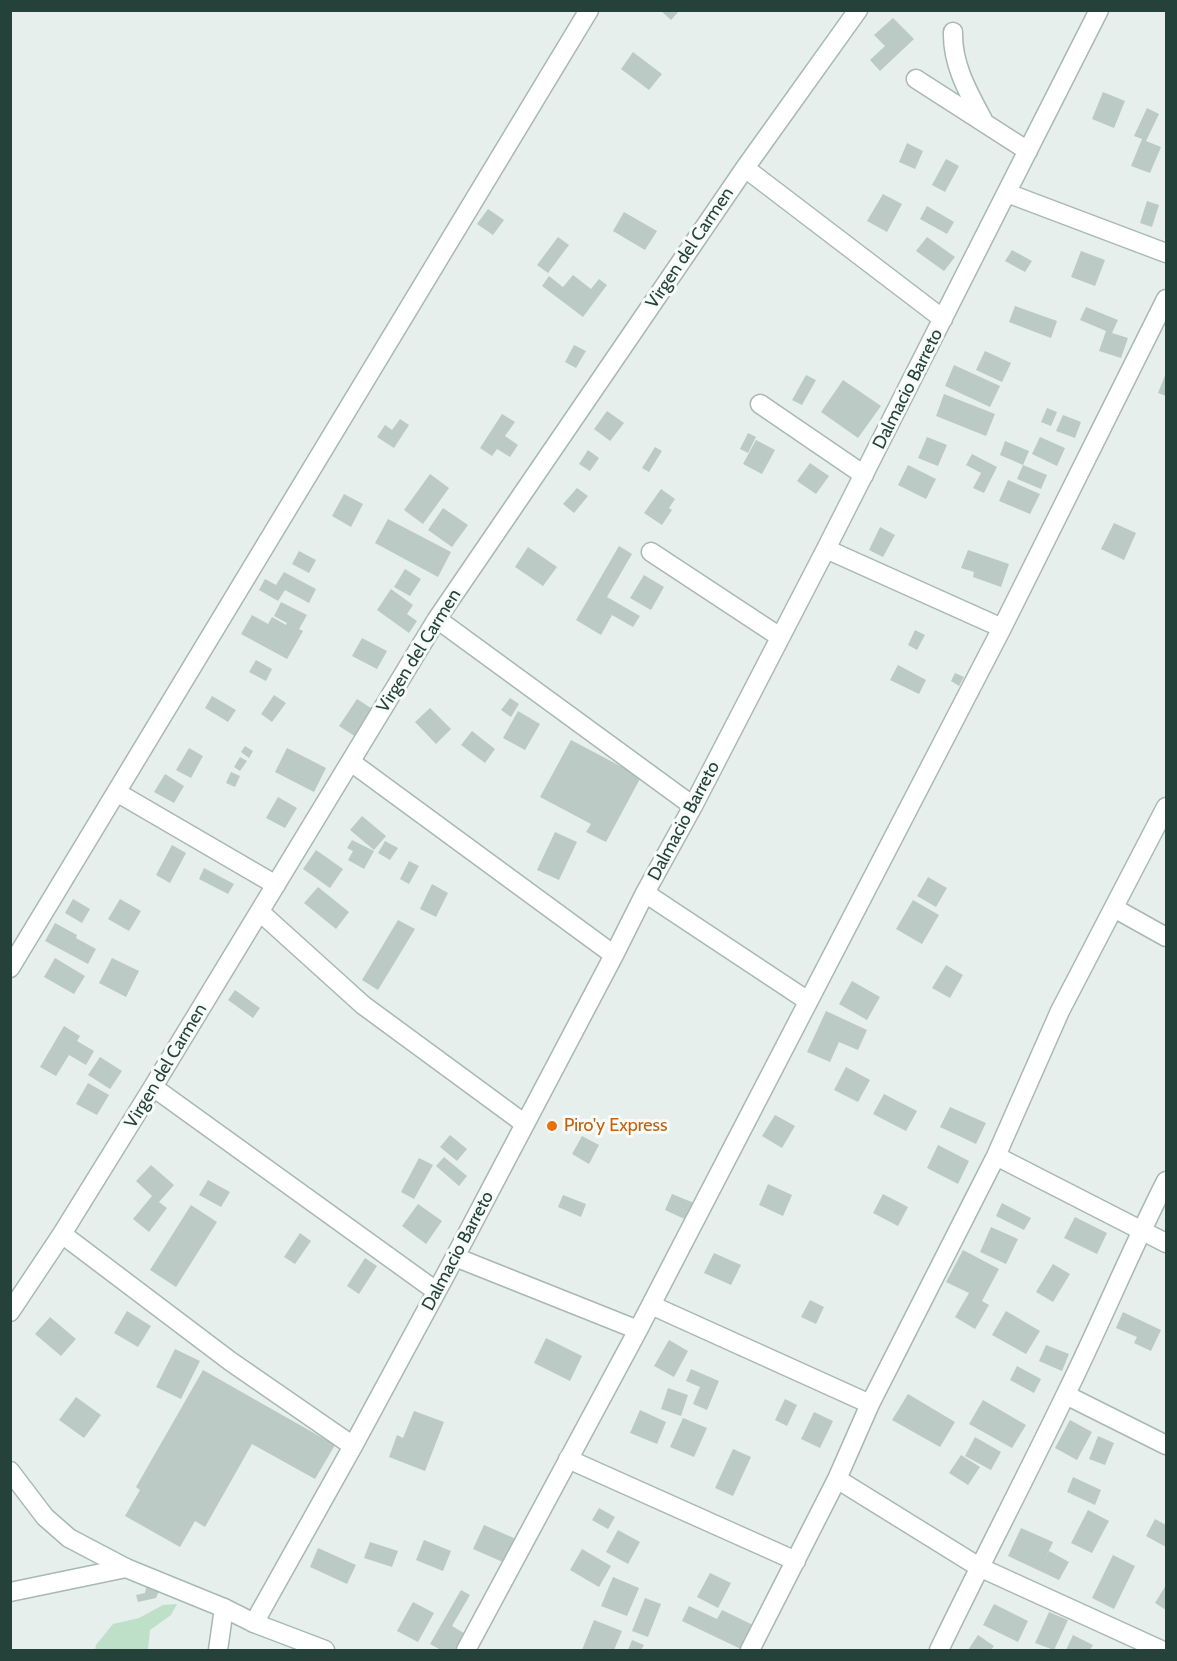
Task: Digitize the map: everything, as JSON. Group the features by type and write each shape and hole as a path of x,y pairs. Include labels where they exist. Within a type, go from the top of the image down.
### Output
{"street":[{"path":"10,968 118,793 589,10"},
{"name":"Virgen del Carmen","path":"10,1312 62,1234 153,1087 437,619 745,168 858,10"},
{"name":"Dalmacio Barreto","path":"255,1623 455,1257 645,893 693,806 864,476 1099,10"},
{"path":"952,32 953,50 964,85 983,121"},
{"path":"916,79 1028,151"},
{"path":"745,168 943,319"},
{"path":"1008,193 1167,254"},
{"path":"466,1650 639,1330 1002,628 1167,298"},
{"path":"760,405 864,476"},
{"path":"826,549 1002,628"},
{"path":"651,552 780,637"},
{"path":"437,619 693,806"},
{"path":"351,762 614,955"},
{"path":"118,793 276,885"},
{"path":"750,1650 837,1479 870,1404 996,1156 1060,1011 1167,807"},
{"path":"645,893 808,1000"},
{"path":"1114,908 1167,937"},
{"path":"260,912 363,1005 525,1124"},
{"path":"153,1087 436,1291"},
{"path":"996,1156 1167,1243"},
{"path":"939,1650 1066,1395 1141,1231 1167,1181"},
{"path":"62,1234 230,1361 353,1446"},
{"path":"455,1257 639,1330"},
{"path":"651,1305 870,1404"},
{"path":"1066,1395 1167,1445"},
{"path":"568,1459 796,1560"},
{"path":"10,1471 45,1517 69,1538 126,1568 325,1650"},
{"path":"837,1479 979,1567 1161,1650"},
{"path":"10,1592 126,1568"},
{"path":"218,1650 224,1608"}],"green space":[{"path":"177,1604 171,1615 150,1630 148,1650 95,1650 96,1645 113,1624 139,1618 163,1605"}],"building":[{"path":"660,10 680,10 671,20"},
{"path":"893,18 914,39 880,71 870,60 885,46 874,35"},
{"path":"633,52 662,74 649,90 621,69"},
{"path":"1103,92 1125,101 1114,128 1092,119"},
{"path":"1147,108 1159,114 1146,141 1161,147 1150,173 1131,166 1142,139 1134,136"},
{"path":"907,143 923,151 915,169 899,162"},
{"path":"946,159 959,166 945,192 932,185"},
{"path":"883,194 902,204 887,232 867,221"},
{"path":"1147,201 1159,205 1152,227 1140,223"},
{"path":"927,206 954,222 947,234 920,219"},
{"path":"488,209 504,220 493,235 477,224"},
{"path":"624,212 657,231 645,250 613,231"},
{"path":"558,237 569,245 548,273 537,265"},
{"path":"927,237 955,257 944,271 916,251"},
{"path":"1012,250 1032,261 1025,272 1005,261"},
{"path":"1081,251 1105,260 1095,286 1071,277"},
{"path":"573,275 591,289 599,279 607,285 583,317 542,286 549,276 563,287"},
{"path":"1015,306 1057,321 1051,338 1009,322"},
{"path":"1086,307 1118,320 1112,333 1128,338 1121,358 1099,351 1106,331 1080,320"},
{"path":"574,345 586,351 576,368 565,362"},
{"path":"985,351 1011,363 1002,382 976,370"},
{"path":"954,365 1000,386 990,407 945,386"},
{"path":"1166,373 1166,396 1158,393"},
{"path":"806,375 816,380 802,405 792,400"},
{"path":"843,380 881,406 858,438 821,412"},
{"path":"944,394 995,414 986,436 936,416"},
{"path":"1047,408 1057,412 1051,426 1041,422"},
{"path":"607,411 624,423 610,441 594,429"},
{"path":"502,414 515,422 505,436 518,445 510,457 497,449 492,456 480,448"},
{"path":"1063,415 1081,422 1075,438 1056,431"},
{"path":"400,419 409,425 394,448 377,437 385,425 392,430"},
{"path":"748,433 756,437 748,453 740,449"},
{"path":"927,437 947,445 938,466 918,458"},
{"path":"1040,437 1065,448 1057,466 1032,454"},
{"path":"756,440 775,450 762,474 743,464"},
{"path":"1005,441 1029,451 1023,465 1000,455"},
{"path":"655,447 662,451 649,472 642,468"},
{"path":"588,450 599,458 590,471 579,464"},
{"path":"972,454 997,467 984,493 973,488 981,473 966,465"},
{"path":"810,463 829,476 816,494 797,481"},
{"path":"908,465 936,479 926,499 898,485"},
{"path":"1023,465 1047,475 1041,489 1017,479"},
{"path":"430,474 449,488 423,524 404,510"},
{"path":"1008,480 1040,494 1030,514 999,501"},
{"path":"577,488 588,496 574,513 563,504"},
{"path":"661,489 675,499 669,508 672,510 662,525 644,513"},
{"path":"344,494 363,504 351,527 332,516"},
{"path":"443,508 468,525 452,547 428,530"},
{"path":"388,519 451,552 438,577 375,543"},
{"path":"1114,523 1136,533 1124,560 1101,549"},
{"path":"880,527 895,535 883,557 869,550"},
{"path":"619,546 632,554 607,597 640,616 633,627 612,615 601,635 576,620"},
{"path":"528,547 557,567 543,586 515,567"},
{"path":"968,550 1009,564 1001,587 973,577 974,572 961,568"},
{"path":"299,551 316,560 309,573 292,564"},
{"path":"405,569 421,579 410,596 394,587"},
{"path":"284,572 316,589 309,603 285,590 278,601 259,590 265,579 276,585"},
{"path":"644,575 664,587 651,610 630,598"},
{"path":"391,589 413,605 407,614 417,621 409,633 377,610"},
{"path":"281,602 307,615 299,629 303,631 287,659 241,634 252,615 268,624 272,617 286,625 287,623 274,616"},
{"path":"915,630 925,635 917,650 908,645"},
{"path":"362,638 387,651 377,669 352,656"},
{"path":"256,660 272,669 266,681 249,672"},
{"path":"898,665 926,680 919,694 890,680"},
{"path":"955,673 964,677 959,686 951,681"},
{"path":"274,695 286,703 272,722 261,714"},
{"path":"212,696 236,710 228,722 205,708"},
{"path":"510,698 519,704 511,717 501,710"},
{"path":"357,699 377,712 359,739 339,726"},
{"path":"430,708 451,729 436,744 415,722"},
{"path":"518,711 540,724 525,750 503,738"},
{"path":"472,731 495,749 485,763 461,745"},
{"path":"571,740 641,777 606,842 586,832 591,824 540,797"},
{"path":"245,746 253,751 249,758 241,752"},
{"path":"189,748 203,756 191,778 176,770"},
{"path":"287,748 326,768 314,792 275,772"},
{"path":"240,757 247,761 240,771 234,767"},
{"path":"231,772 240,776 235,787 226,783"},
{"path":"165,774 184,786 174,803 154,792"},
{"path":"278,797 297,808 285,828 266,818"},
{"path":"362,816 386,836 374,850 350,830"},
{"path":"555,832 577,842 559,880 537,870"},
{"path":"352,840 374,851 364,869 348,860 353,851 347,848"},
{"path":"385,841 398,848 390,860 378,853"},
{"path":"172,845 186,853 170,883 156,875"},
{"path":"316,850 343,869 330,888 303,869"},
{"path":"409,861 419,866 409,884 400,879"},
{"path":"204,868 234,884 228,894 199,879"},
{"path":"928,877 947,888 936,907 917,896"},
{"path":"432,884 448,893 436,917 420,909"},
{"path":"318,887 349,912 336,929 304,903"},
{"path":"73,899 90,909 82,923 65,913"},
{"path":"120,899 141,911 129,931 108,919"},
{"path":"913,900 939,915 922,944 896,929"},
{"path":"398,920 415,929 378,990 362,980"},
{"path":"55,923 96,949 88,964 45,941"},
{"path":"55,958 85,976 74,994 44,977"},
{"path":"112,958 139,971 126,997 99,983"},
{"path":"946,965 963,975 950,998 932,988"},
{"path":"852,981 880,997 867,1020 839,1004"},
{"path":"235,990 260,1008 253,1018 228,1000"},
{"path":"826,1011 867,1030 858,1050 839,1042 830,1062 807,1052"},
{"path":"64,1026 80,1036 77,1041 94,1051 86,1065 69,1055 56,1076 40,1067"},
{"path":"100,1057 122,1071 110,1089 88,1075"},
{"path":"846,1067 870,1080 858,1102 834,1090"},
{"path":"88,1083 109,1095 97,1115 76,1104"},
{"path":"884,1094 917,1111 906,1131 873,1114"},
{"path":"950,1107 986,1123 976,1144 940,1127"},
{"path":"775,1115 795,1126 782,1148 762,1136"},
{"path":"450,1135 467,1149 457,1161 440,1147"},
{"path":"582,1136 599,1145 589,1164 572,1154"},
{"path":"938,1145 969,1161 958,1184 927,1168"},
{"path":"444,1157 467,1176 459,1186 436,1166"},
{"path":"419,1158 433,1165 414,1199 401,1192"},
{"path":"151,1165 174,1185 159,1202 167,1208 149,1232 133,1219 152,1196 136,1181"},
{"path":"208,1180 230,1192 221,1207 199,1195"},
{"path":"768,1184 792,1195 783,1216 759,1205"},
{"path":"672,1194 699,1205 691,1222 665,1210"},
{"path":"883,1194 908,1207 898,1226 873,1213"},
{"path":"563,1195 586,1204 581,1217 558,1207"},
{"path":"1002,1203 1031,1218 1024,1230 996,1216"},
{"path":"418,1204 442,1221 426,1244 402,1226"},
{"path":"191,1205 217,1222 176,1287 150,1270"},
{"path":"1075,1217 1107,1233 1097,1254 1064,1238"},
{"path":"991,1227 1018,1239 1006,1264 980,1252"},
{"path":"300,1233 311,1241 295,1264 284,1257"},
{"path":"963,1250 999,1269 982,1301 989,1305 975,1329 955,1317 969,1293 946,1282"},
{"path":"714,1253 741,1265 731,1285 704,1273"},
{"path":"365,1258 377,1266 359,1294 347,1286"},
{"path":"1053,1264 1070,1274 1053,1302 1036,1292"},
{"path":"810,1300 824,1307 816,1324 801,1317"},
{"path":"127,1311 151,1326 138,1347 114,1333"},
{"path":"1006,1311 1040,1331 1026,1354 992,1335"},
{"path":"1123,1312 1161,1330 1151,1351 1134,1343 1137,1337 1116,1328"},
{"path":"50,1317 76,1339 61,1356 35,1334"},
{"path":"546,1338 582,1356 570,1381 534,1363"},
{"path":"669,1340 688,1351 674,1377 654,1366"},
{"path":"1046,1345 1069,1354 1062,1371 1039,1361"},
{"path":"175,1349 200,1361 181,1399 156,1387"},
{"path":"1017,1366 1041,1379 1034,1393 1010,1380"},
{"path":"691,1369 719,1381 707,1410 693,1404 700,1387 686,1381"},
{"path":"203,1370 335,1445 315,1479 252,1444 205,1527 195,1521 180,1547 125,1516 140,1490 136,1487"},
{"path":"668,1388 688,1395 681,1416 661,1409"},
{"path":"908,1394 955,1422 940,1447 892,1420"},
{"path":"76,1397 101,1415 84,1438 59,1420"},
{"path":"785,1399 797,1405 787,1426 775,1420"},
{"path":"983,1400 1026,1425 1012,1448 969,1424"},
{"path":"640,1410 666,1422 657,1444 630,1433"},
{"path":"414,1411 444,1422 425,1471 389,1457 397,1435 403,1438"},
{"path":"814,1412 833,1421 820,1448 801,1439"},
{"path":"683,1418 707,1428 694,1457 670,1447"},
{"path":"1070,1420 1092,1432 1077,1460 1055,1448"},
{"path":"1098,1436 1114,1443 1105,1465 1089,1459"},
{"path":"975,1437 1001,1452 991,1470 965,1456"},
{"path":"733,1449 751,1457 733,1496 715,1488"},
{"path":"961,1455 980,1467 968,1485 949,1473"},
{"path":"1073,1477 1101,1490 1095,1505 1067,1492"},
{"path":"599,1508 615,1517 608,1529 592,1520"},
{"path":"1088,1510 1109,1521 1092,1553 1071,1543"},
{"path":"1155,1519 1166,1525 1166,1547 1146,1536"},
{"path":"484,1525 516,1539 505,1563 473,1549"},
{"path":"1021,1528 1053,1542 1044,1561 1049,1551 1069,1562 1059,1580 1008,1556"},
{"path":"618,1530 640,1542 628,1564 606,1552"},
{"path":"424,1540 451,1551 443,1571 416,1560"},
{"path":"370,1542 398,1551 392,1567 364,1558"},
{"path":"318,1548 356,1565 347,1584 310,1567"},
{"path":"582,1549 611,1566 599,1587 570,1570"},
{"path":"1113,1555 1135,1566 1114,1609 1092,1598"},
{"path":"710,1573 731,1583 718,1608 697,1597"},
{"path":"613,1577 639,1588 627,1616 601,1606"},
{"path":"147,1584 160,1589 156,1598 138,1602 136,1595 145,1593"},
{"path":"1166,1585 1166,1610 1155,1603"},
{"path":"461,1590 470,1595 452,1626 469,1636 460,1650 441,1650 430,1644"},
{"path":"645,1598 661,1604 648,1637 632,1631"},
{"path":"413,1602 434,1613 418,1642 397,1631"},
{"path":"994,1604 1028,1621 1018,1642 983,1625"},
{"path":"689,1606 717,1619 722,1610 755,1626 743,1650 682,1621"},
{"path":"1049,1612 1068,1620 1054,1650 1035,1643"},
{"path":"594,1620 622,1631 614,1650 582,1650"},
{"path":"978,1635 994,1646 991,1650 968,1650"},
{"path":"1073,1635 1093,1645 1090,1650 1066,1650"},
{"path":"632,1640 644,1645 641,1650 628,1650"}],"place":[{"name":"Piro'y Express","path":"552,1126"}]}
